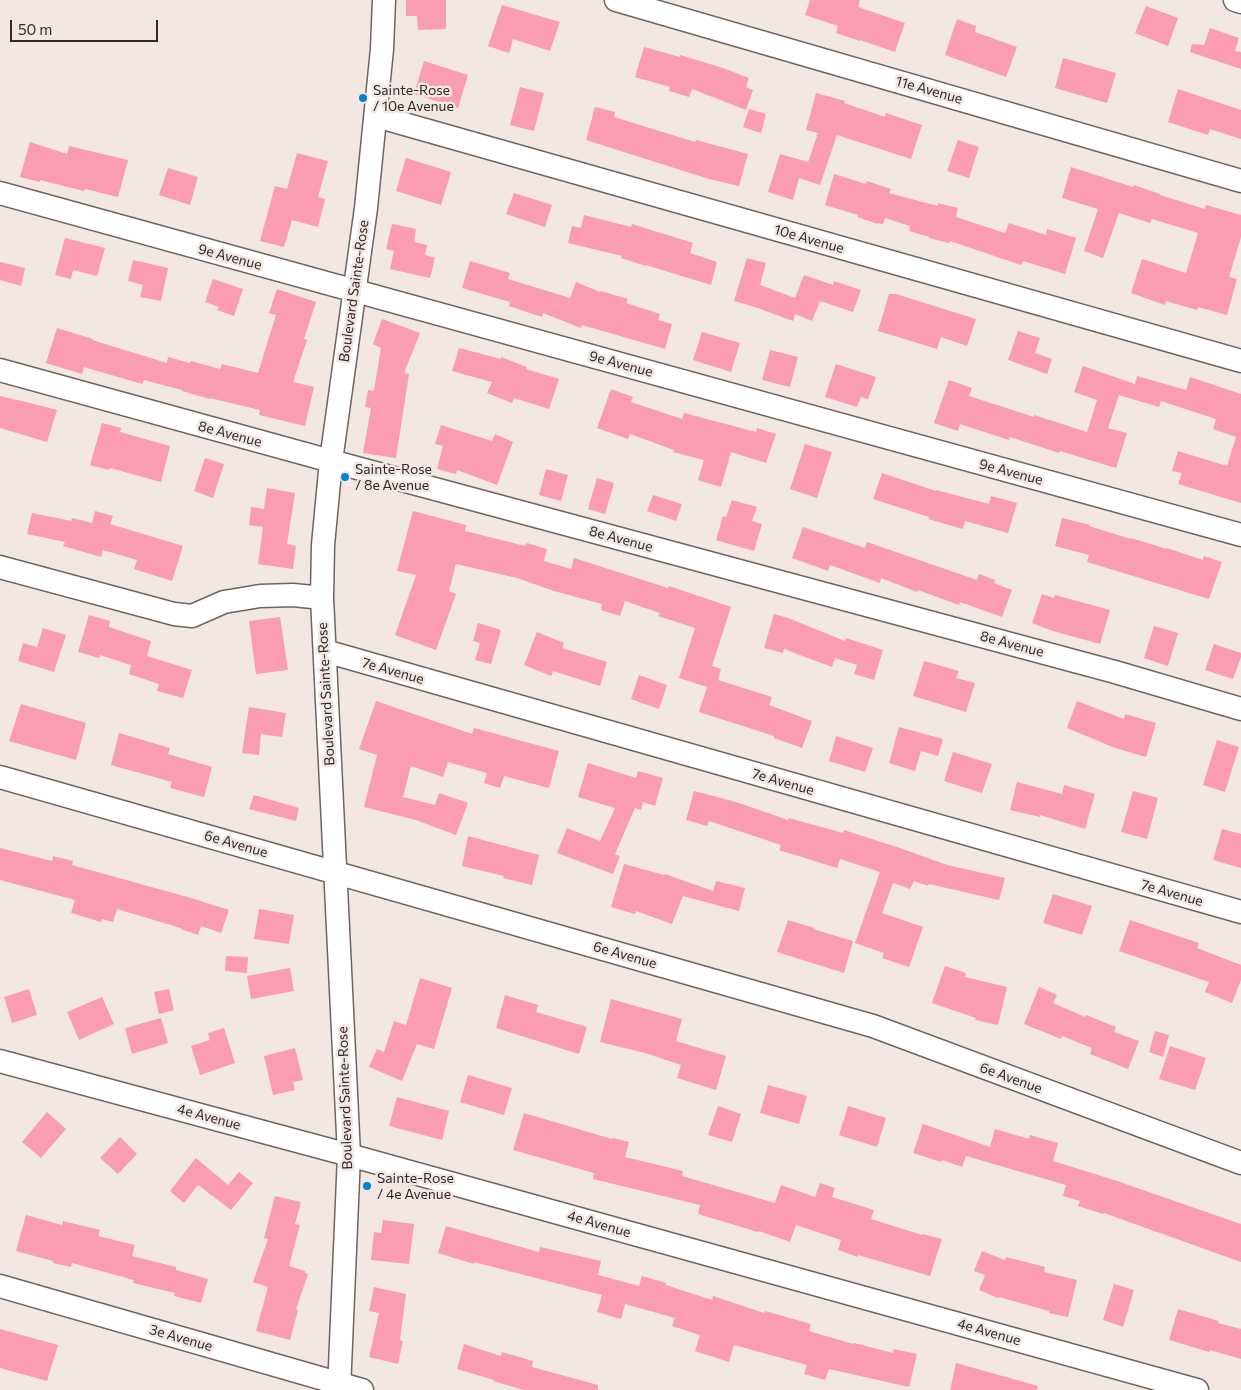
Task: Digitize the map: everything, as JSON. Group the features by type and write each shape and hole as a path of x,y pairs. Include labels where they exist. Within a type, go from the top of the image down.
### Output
{"street":[{"name":"Boulevard Sainte-Rose","path":"339,1387 349,1155 322,598 330,461 366,208 382,49 384,0"},
{"name":"11e Avenue","path":"616,0 1241,181"},
{"path":"1235,0 1241,2"},
{"name":"10e Avenue","path":"376,116 1241,361"},
{"name":"9e Avenue","path":"0,194 1241,535"},
{"name":"8e Avenue","path":"0,370 330,461 1115,672 1241,709"},
{"path":"0,567 174,614 192,616 224,602 260,596 293,595 322,598"},
{"name":"7e Avenue","path":"324,651 1241,912"},
{"name":"6e Avenue","path":"0,777 872,1026 1241,1163"},
{"name":"4e Avenue","path":"0,1061 349,1155 1198,1390"},
{"name":"3e Avenue","path":"0,1286 339,1387 362,1390"}],"building":[{"path":"406,0 446,0 446,29 418,30 417,16 406,16"},
{"path":"810,0 860,0 858,7 905,23 895,52 836,33 838,26 805,15"},
{"path":"502,5 560,22 550,51 513,39 509,53 488,46"},
{"path":"1146,6 1178,18 1168,46 1135,33"},
{"path":"957,19 976,26 975,32 1017,47 1006,77 945,55"},
{"path":"1210,28 1239,38 1235,51 1241,52 1241,69 1190,52 1192,44 1204,45"},
{"path":"644,47 680,57 680,55 749,78 746,87 753,90 746,110 692,89 689,97 669,91 670,87 635,77"},
{"path":"1063,58 1116,73 1107,103 1055,88"},
{"path":"424,61 468,75 458,108 414,94"},
{"path":"520,87 544,93 534,131 510,125"},
{"path":"1178,89 1241,110 1241,139 1210,129 1208,135 1168,122"},
{"path":"816,93 845,101 844,103 885,117 886,113 922,125 911,159 837,135 820,185 799,178 793,200 768,192 780,154 808,162 818,133 806,130"},
{"path":"595,107 615,112 614,117 695,142 696,140 748,154 739,186 709,179 586,140"},
{"path":"749,109 766,114 761,133 743,127"},
{"path":"958,140 979,147 969,178 947,171"},
{"path":"30,142 67,154 69,146 128,160 118,197 20,177"},
{"path":"297,153 328,161 318,197 325,199 318,227 292,220 284,247 260,241 275,186 287,189"},
{"path":"406,158 451,172 441,205 396,191"},
{"path":"1071,167 1133,187 1134,185 1205,209 1206,205 1241,215 1241,237 1229,277 1237,279 1227,315 1198,307 1197,310 1166,301 1165,305 1131,293 1142,259 1186,273 1198,233 1152,219 1150,223 1119,213 1103,258 1084,251 1098,209 1062,198"},
{"path":"168,168 198,177 190,205 159,195"},
{"path":"834,174 866,184 867,181 891,189 889,193 938,206 938,203 958,208 956,217 1005,233 1009,223 1046,235 1047,229 1076,238 1065,274 1023,261 1021,265 950,241 949,243 929,238 909,231 910,226 885,218 883,224 878,224 857,217 858,215 825,205"},
{"path":"514,193 552,205 545,227 506,214"},
{"path":"584,215 631,227 632,224 693,243 690,253 717,262 711,285 621,258 622,256 568,243 572,226 581,228"},
{"path":"392,224 416,229 414,242 427,245 425,255 435,258 430,278 390,269 394,251 386,249"},
{"path":"65,238 105,248 97,276 73,270 71,279 55,275"},
{"path":"747,258 766,263 760,285 795,298 804,275 833,285 834,281 861,290 853,312 820,301 812,321 795,314 793,321 734,301"},
{"path":"133,260 168,268 161,301 140,297 143,285 128,281"},
{"path":"470,261 510,273 508,279 570,298 576,282 600,292 628,299 626,303 660,314 658,320 672,324 665,349 582,325 581,328 543,313 542,317 509,306 510,302 462,288"},
{"path":"0,262 25,268 21,286 0,280"},
{"path":"213,279 243,289 234,316 217,310 219,307 205,302"},
{"path":"277,289 316,302 304,339 307,340 293,382 314,387 305,426 259,415 260,410 210,399 144,380 142,384 84,367 82,374 46,363 57,328 167,363 168,357 220,369 222,364 258,373 276,315 269,313"},
{"path":"889,294 896,294 976,319 967,346 941,337 937,349 878,331"},
{"path":"382,319 420,333 404,373 409,374 396,458 363,453 371,408 365,407 368,390 374,391 381,348 373,344"},
{"path":"1018,331 1040,338 1035,353 1052,359 1047,374 1008,360"},
{"path":"702,332 740,343 731,372 693,360"},
{"path":"459,348 501,359 501,357 527,367 526,369 559,379 549,409 514,398 512,403 487,393 492,382 452,371"},
{"path":"770,350 798,357 790,387 762,380"},
{"path":"836,364 876,377 868,399 861,397 857,407 825,397"},
{"path":"1083,366 1135,384 1137,376 1186,390 1190,377 1241,394 1241,503 1178,484 1182,473 1172,471 1178,451 1227,466 1236,437 1213,429 1216,419 1161,401 1159,407 1119,395 1108,428 1127,433 1116,468 1060,451 1059,453 1010,437 1009,440 960,424 958,431 934,423 949,380 972,388 969,396 1087,432 1097,400 1074,392"},
{"path":"611,389 633,397 631,402 682,419 684,413 756,432 757,428 776,434 766,463 731,452 721,487 698,480 704,460 673,452 674,450 630,434 628,439 597,428"},
{"path":"0,396 57,410 47,442 0,428"},
{"path":"102,423 121,428 120,432 170,446 161,482 110,468 109,470 90,465"},
{"path":"441,425 492,441 495,434 513,442 497,485 457,470 456,474 437,469 443,446 435,444"},
{"path":"805,444 832,452 817,498 790,489"},
{"path":"205,458 224,464 213,498 194,491"},
{"path":"546,469 568,475 561,501 539,495"},
{"path":"882,473 936,491 989,504 991,496 1017,503 1008,533 965,521 963,529 928,519 929,517 873,499"},
{"path":"597,478 614,483 605,514 588,509"},
{"path":"267,488 295,493 287,544 296,546 293,569 258,564 263,527 249,525 251,507 264,509"},
{"path":"653,495 682,504 676,521 647,511"},
{"path":"732,500 757,507 752,521 762,524 754,551 716,540 723,516 726,517"},
{"path":"95,511 113,516 110,524 183,546 172,581 134,569 137,560 103,550 101,557 63,546 65,542 27,534 32,513 71,521 72,518 92,523"},
{"path":"413,511 466,525 465,531 525,546 527,543 547,549 544,561 571,569 574,558 668,588 669,586 731,607 712,666 721,669 718,680 772,697 769,705 812,721 802,748 774,738 774,736 699,712 707,687 679,678 695,628 658,616 660,613 625,601 620,616 601,610 602,604 554,591 517,578 456,564 449,591 456,594 436,650 395,635 416,575 397,571"},
{"path":"1062,518 1203,560 1204,556 1222,562 1209,599 1087,562 1089,555 1055,546"},
{"path":"803,527 865,548 867,542 977,580 979,574 995,580 994,583 1012,590 1002,617 960,602 959,605 918,590 917,592 881,578 880,583 830,565 828,571 792,558"},
{"path":"1042,594 1054,598 1055,595 1110,610 1100,644 1032,623"},
{"path":"774,614 845,641 846,638 883,650 874,680 854,674 857,665 835,658 832,667 784,649 783,653 764,648"},
{"path":"89,615 110,621 109,627 151,641 147,656 192,670 183,698 157,691 159,684 129,674 131,665 100,655 99,658 78,652"},
{"path":"280,617 288,670 256,674 249,621"},
{"path":"478,623 501,630 491,664 475,660 480,643 473,641"},
{"path":"1154,626 1178,633 1168,666 1144,658"},
{"path":"43,628 66,635 54,672 18,661 23,643 37,647"},
{"path":"537,632 564,643 562,648 607,662 600,686 553,671 551,676 524,665"},
{"path":"1214,644 1241,653 1233,679 1205,670"},
{"path":"924,661 959,671 956,678 975,683 966,712 913,696"},
{"path":"639,675 667,685 659,709 631,699"},
{"path":"376,701 472,734 474,728 559,751 549,788 504,776 500,788 484,783 487,773 448,762 443,777 411,766 403,797 435,805 439,793 468,803 456,835 416,820 364,807 377,755 359,749"},
{"path":"1077,701 1124,719 1125,714 1156,723 1146,757 1115,748 1067,728"},
{"path":"21,704 86,723 76,760 9,741"},
{"path":"249,707 286,713 282,737 261,734 259,755 242,753"},
{"path":"899,727 943,739 938,756 921,751 915,771 889,763"},
{"path":"119,733 170,748 168,754 212,767 204,797 170,788 172,782 111,765"},
{"path":"836,736 873,748 865,772 829,761"},
{"path":"1217,740 1239,747 1225,792 1203,785"},
{"path":"953,752 992,764 982,793 944,781"},
{"path":"588,763 636,778 638,771 663,778 655,806 643,802 641,810 635,808 615,854 620,856 613,874 557,853 567,828 600,841 615,808 578,797"},
{"path":"1017,782 1062,794 1064,785 1095,794 1085,829 1040,815 1040,817 1010,810"},
{"path":"694,791 736,802 788,820 789,818 843,833 844,830 947,865 1005,878 999,900 929,884 928,886 914,881 910,889 893,883 882,913 923,927 909,967 882,958 884,953 855,943 880,872 840,859 837,868 779,850 781,845 709,821 707,826 686,820"},
{"path":"1133,791 1158,798 1147,839 1121,832"},
{"path":"254,795 299,808 296,821 249,809"},
{"path":"1222,829 1241,834 1241,868 1213,860"},
{"path":"468,836 539,855 532,885 462,866"},
{"path":"0,848 52,861 53,856 73,861 72,865 229,910 221,933 201,926 198,935 117,909 113,922 102,919 101,922 71,913 75,900 0,880"},
{"path":"624,864 665,874 713,891 716,881 745,888 739,911 683,896 672,924 636,911 635,914 611,907"},
{"path":"1053,894 1092,906 1082,935 1043,923"},
{"path":"259,909 294,915 289,944 254,939"},
{"path":"788,920 853,941 844,973 777,952"},
{"path":"1130,920 1199,943 1197,948 1241,965 1241,980 1232,1003 1205,992 1209,982 1119,951"},
{"path":"226,956 248,957 247,973 225,971"},
{"path":"945,966 966,973 965,977 1007,987 998,1025 975,1020 976,1018 932,1003"},
{"path":"290,968 294,991 251,999 247,976"},
{"path":"420,978 452,988 434,1049 417,1044 402,1081 369,1067 377,1049 384,1052 394,1021 406,1025"},
{"path":"1039,987 1057,995 1053,1003 1085,1017 1086,1015 1116,1027 1114,1032 1139,1041 1128,1069 1090,1054 1092,1048 1062,1036 1061,1039 1024,1024"},
{"path":"29,989 37,1015 12,1023 4,997"},
{"path":"169,989 174,1010 159,1014 154,992"},
{"path":"505,995 538,1005 536,1012 587,1027 579,1054 496,1028"},
{"path":"102,997 114,1024 79,1040 67,1012"},
{"path":"611,999 682,1019 676,1041 726,1056 716,1090 677,1078 681,1065 645,1053 600,1042"},
{"path":"161,1018 168,1043 132,1054 125,1028"},
{"path":"224,1028 235,1063 200,1075 191,1046 210,1040 208,1033"},
{"path":"1155,1031 1169,1035 1163,1057 1149,1052"},
{"path":"1170,1046 1206,1058 1195,1090 1159,1079"},
{"path":"295,1048 303,1080 293,1082 295,1090 273,1095 264,1056"},
{"path":"468,1075 512,1088 504,1115 460,1102"},
{"path":"768,1085 807,1096 799,1124 760,1113"},
{"path":"397,1097 449,1111 442,1140 389,1126"},
{"path":"718,1106 741,1114 732,1142 708,1135"},
{"path":"848,1106 886,1118 877,1147 839,1135"},
{"path":"47,1112 66,1129 41,1158 22,1142"},
{"path":"524,1113 612,1139 629,1142 625,1157 683,1171 682,1176 775,1203 781,1185 815,1197 820,1183 835,1188 832,1197 874,1210 871,1219 922,1235 942,1239 930,1276 838,1250 841,1240 796,1225 790,1242 698,1214 700,1205 593,1179 594,1173 513,1150"},
{"path":"923,1124 990,1147 995,1129 1029,1139 1030,1135 1058,1143 1053,1161 1241,1224 1241,1262 1104,1213 1078,1206 1080,1201 1063,1196 1066,1185 966,1156 962,1167 913,1153"},
{"path":"120,1137 137,1154 118,1174 100,1158"},
{"path":"196,1158 228,1185 239,1172 253,1183 231,1210 198,1185 184,1203 170,1191"},
{"path":"275,1196 301,1202 295,1224 300,1225 289,1266 305,1271 308,1274 296,1309 298,1310 290,1340 256,1331 268,1287 253,1282 268,1239 264,1238"},
{"path":"26,1215 62,1225 63,1221 100,1230 98,1236 135,1245 132,1256 176,1267 176,1270 208,1279 201,1303 174,1296 175,1293 133,1283 134,1280 72,1263 71,1267 53,1263 53,1261 16,1251"},
{"path":"383,1220 414,1224 409,1264 371,1260 374,1232 381,1233"},
{"path":"446,1226 539,1252 540,1247 601,1261 598,1275 639,1286 642,1276 712,1300 713,1296 764,1313 765,1311 811,1324 809,1331 853,1344 893,1353 894,1349 917,1354 909,1387 829,1369 825,1380 804,1374 807,1365 734,1345 729,1362 695,1351 700,1335 672,1326 675,1318 625,1304 621,1319 597,1312 602,1295 474,1262 474,1264 438,1253"},
{"path":"982,1251 1005,1260 1006,1257 1045,1267 1044,1272 1077,1280 1068,1317 998,1298 979,1290 985,1275 974,1271"},
{"path":"1114,1284 1134,1290 1123,1327 1103,1320"},
{"path":"374,1287 406,1294 400,1340 403,1341 398,1364 369,1357 379,1313 369,1311"},
{"path":"1178,1309 1241,1329 1241,1359 1169,1340"},
{"path":"0,1329 58,1345 47,1381 0,1368"},
{"path":"464,1344 501,1356 502,1352 533,1361 532,1367 598,1385 598,1390 524,1390 457,1369"},
{"path":"956,1363 1038,1386 1037,1390 950,1390"}],"place":[{"name":"Sainte-Rose / 10e Avenue","path":"363,98"},
{"name":"Sainte-Rose / 8e Avenue","path":"345,477"},
{"name":"Sainte-Rose / 4e Avenue","path":"367,1186"}]}
